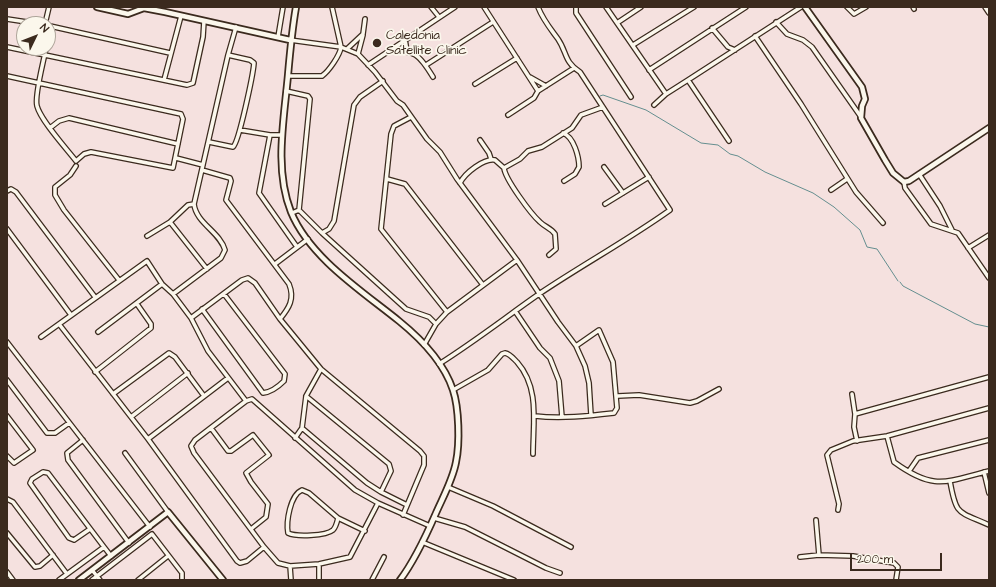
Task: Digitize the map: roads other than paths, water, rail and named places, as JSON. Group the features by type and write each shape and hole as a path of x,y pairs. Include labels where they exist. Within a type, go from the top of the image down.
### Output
{"street":[{"path":"97,7 128,14 139,8 166,9 181,16 236,27 278,38 341,47 358,54 383,81 427,139 440,152 457,179 517,260 576,346 585,366 589,383 592,415"},
{"path":"278,38 283,7"},
{"path":"296,7 290,40 282,135 283,169 286,196 292,213 308,239 342,276 401,323 424,345 439,364 453,390 459,435 456,463 448,487 434,518 400,580"},
{"path":"288,76 324,75 341,53 332,7"},
{"path":"431,7 439,17"},
{"path":"368,65 455,7"},
{"path":"484,7 538,91"},
{"path":"439,364 539,294 648,226 670,210 580,72 565,58 558,40 547,25 538,7"},
{"path":"576,7 576,13 631,97"},
{"path":"606,7 666,94"},
{"path":"617,23 640,7"},
{"path":"633,45 694,7"},
{"path":"649,70 673,56 712,28 746,7"},
{"path":"654,105 666,94 801,7"},
{"path":"805,7 862,87 865,99 862,106 862,118"},
{"path":"847,7 854,14 866,7"},
{"path":"985,7 989,13"},
{"path":"164,80 181,16"},
{"path":"358,54 365,19"},
{"path":"50,56 187,85 193,83 203,37 204,20"},
{"path":"426,65 493,22"},
{"path":"776,22 787,34 803,40 812,46 862,118 885,160 894,173 904,182 905,188 931,224 958,233 989,278"},
{"path":"173,294 223,256 225,248 196,212 194,204 228,55 236,27"},
{"path":"56,28 170,53"},
{"path":"712,28 728,47 735,50"},
{"path":"347,49 363,34"},
{"path":"755,36 847,179 862,200 883,223"},
{"path":"405,39 407,51"},
{"path":"388,52 413,52 426,65 433,77"},
{"path":"209,142 233,147 237,143 240,130 254,63 250,60 228,55"},
{"path":"7,76 39,83 181,114 183,119 173,168 91,152 84,154 76,161 40,114 36,105 39,83 45,56"},
{"path":"475,84 517,58"},
{"path":"508,115 527,103 538,91 574,68"},
{"path":"529,76 546,86"},
{"path":"688,80 729,141"},
{"path":"322,233 329,229 334,221 356,100 383,81"},
{"path":"286,91 308,96 310,99 299,210"},
{"path":"504,168 520,159 528,151 542,147 572,128 581,116 603,107"},
{"path":"411,117 394,126 391,134 387,179 380,220 381,229 447,312"},
{"path":"50,128 59,121 69,118 178,144"},
{"path":"904,182 909,181 989,128"},
{"path":"240,130 270,135 282,135"},
{"path":"563,133 567,135 575,149 579,167 576,174 564,181"},
{"path":"270,135 259,193 297,247"},
{"path":"480,140 489,152 490,159"},
{"path":"176,158 203,165"},
{"path":"457,179 462,178 486,160 495,160 504,168 504,172 513,188 538,221 555,234 556,249 549,255"},
{"path":"76,166 70,175 55,187 55,195 64,210 119,280"},
{"path":"604,167 623,193"},
{"path":"202,170 230,178 231,181 226,200 289,284 292,296 289,308 280,319"},
{"path":"919,174 940,206 952,230"},
{"path":"605,204 649,177"},
{"path":"460,183 462,178"},
{"path":"387,179 405,184 482,285"},
{"path":"831,190 847,179"},
{"path":"7,191 11,189 16,192 95,297"},
{"path":"147,236 170,222 188,205 194,204"},
{"path":"299,210 322,233 406,308 429,318 436,324"},
{"path":"292,213 299,210"},
{"path":"170,222 207,269"},
{"path":"7,229 71,315"},
{"path":"968,248 989,235"},
{"path":"275,264 308,239"},
{"path":"41,337 147,260 162,284 173,294 191,318 208,351 246,401"},
{"path":"424,345 436,324 447,312 517,260"},
{"path":"191,318 242,280 248,278 255,283 280,319 321,369 420,451 424,456 424,465 403,515"},
{"path":"98,332 137,304 150,291 162,284"},
{"path":"202,309 263,393 270,392 278,387 284,381 285,374 224,294"},
{"path":"95,372 151,328 151,324 137,304"},
{"path":"516,311 540,348 550,358 559,381 562,417"},
{"path":"59,324 148,439 237,561 240,563 247,561 264,547"},
{"path":"535,416 562,417 614,413 617,408 618,396 613,362 599,330 576,346"},
{"path":"7,342 150,527"},
{"path":"113,394 169,353 175,357 204,396"},
{"path":"453,390 488,370 502,354 507,353 526,374 530,386 535,416 533,454"},
{"path":"295,438 302,428 306,396 321,369"},
{"path":"131,417 188,373"},
{"path":"855,414 989,376"},
{"path":"148,439 228,378"},
{"path":"7,380 47,433 55,433 69,423"},
{"path":"618,396 639,395 690,403 719,390"},
{"path":"852,394 855,414 854,427 857,441"},
{"path":"306,396 390,464 391,471 381,492"},
{"path":"378,503 365,531 350,557 319,564 290,566 278,563 251,530 192,450 191,446 195,440 246,401 252,399 355,490 378,503 430,526"},
{"path":"838,510 839,504 827,455 831,450 857,441 887,436 989,408"},
{"path":"7,416 33,450 14,463 7,456"},
{"path":"211,428 228,451 231,451 253,435 268,455 246,473 268,504 266,517 251,530"},
{"path":"302,428 360,477 381,492 407,505"},
{"path":"887,436 892,459 898,465 933,482 950,481 989,471"},
{"path":"83,440 67,453 68,460 129,542"},
{"path":"909,471 918,458 989,440"},
{"path":"125,454 168,512 223,580"},
{"path":"90,529 74,540 69,538 30,483 32,479 42,472 48,474 111,556"},
{"path":"984,472 989,493"},
{"path":"950,481 954,503 957,509 989,525"},
{"path":"448,487 494,506 571,547"},
{"path":"338,518 334,528 328,532 297,535 288,533 293,500 295,495 302,490 309,493 338,518 365,531"},
{"path":"7,499 13,502 67,574"},
{"path":"79,580 168,512"},
{"path":"434,518 466,526 546,568 560,573"},
{"path":"816,520 819,555"},
{"path":"7,533 35,568 40,566 53,555"},
{"path":"92,580 98,578 152,534 182,573 182,580"},
{"path":"422,542 514,580"},
{"path":"59,580 104,547"},
{"path":"800,557 819,555 853,556 894,563 898,567 896,580"},
{"path":"138,580 168,556"},
{"path":"372,580 384,558"},
{"path":"319,564 319,580"},
{"path":"290,566 291,580"},
{"path":"92,570 98,578"},
{"path":"7,572 13,580"}],"waterway":[{"path":"600,96 603,95 646,110 701,143 718,145 730,154 738,156 765,172 813,193 834,207 860,230 867,247 877,249 898,281"},
{"path":"900,282 903,286 975,324 989,327"}],"place":[{"name":"Caledonia Satellite Clinic","path":"377,43"}]}
